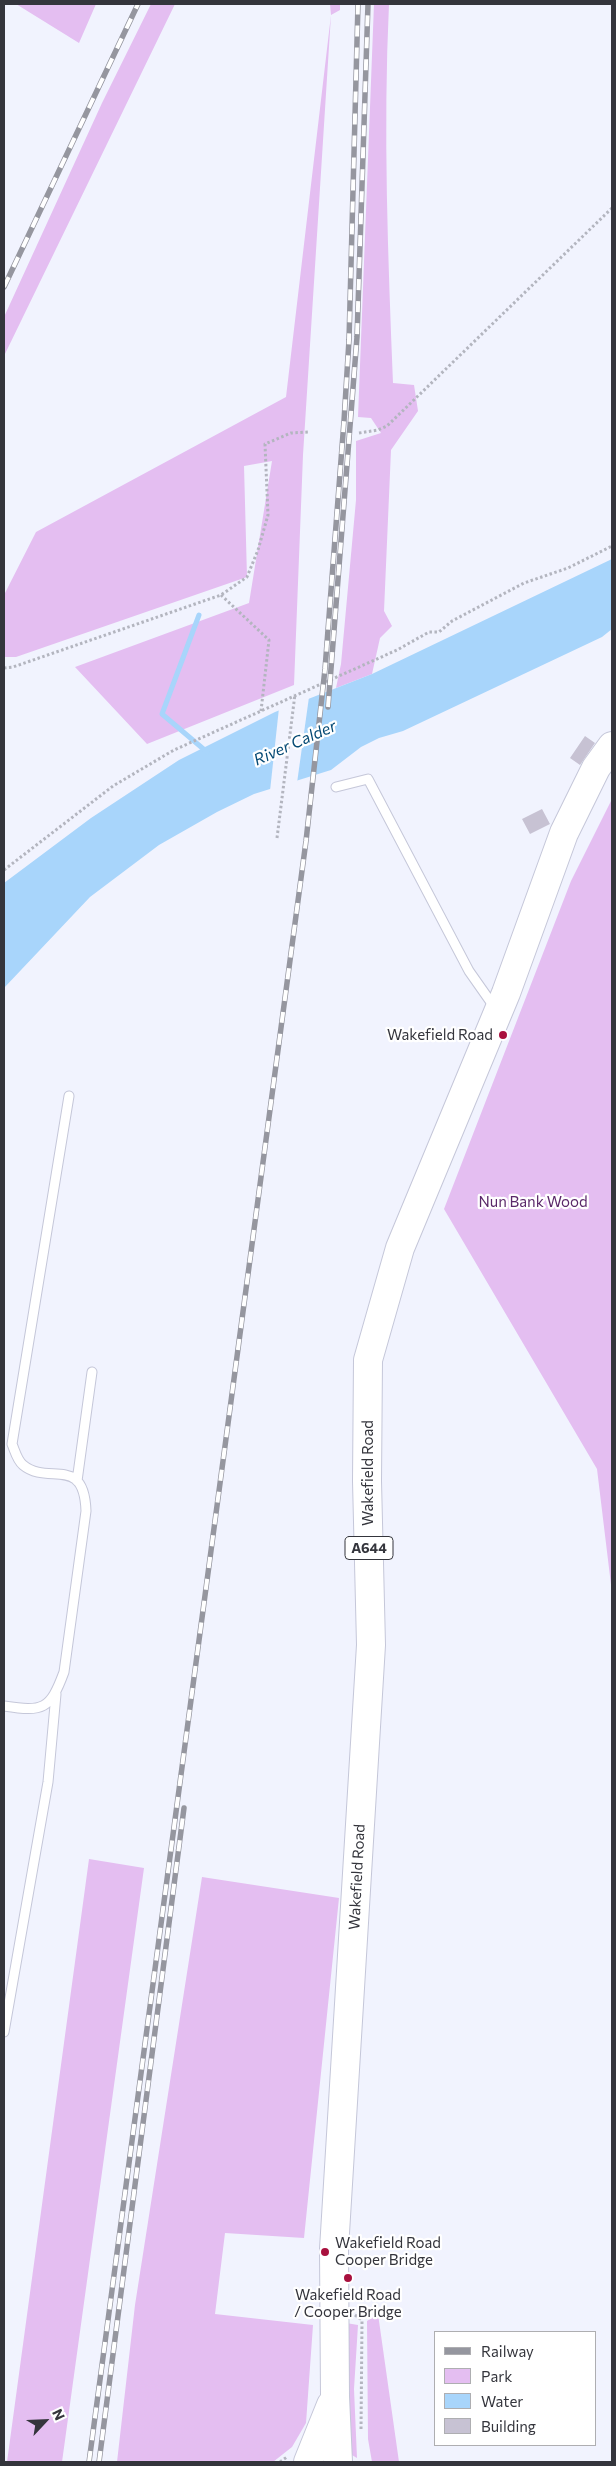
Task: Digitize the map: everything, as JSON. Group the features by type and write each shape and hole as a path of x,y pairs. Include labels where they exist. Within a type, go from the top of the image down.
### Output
{"highway":[{"name":"Wakefield Road","path":"338,2462 335,2397 334,2249 371,1645 367,1481 368,1360 400,1248 498,1012 564,833 596,768 612,746"},
{"name":"Wakefield Road","path":"308,2462 335,2397"}],"lane":[{"path":"336,787 368,779 469,971 498,1012"},
{"path":"4,2032 48,1782 56,1694 64,1672 86,1510 82,1486 72,1476 32,1469 23,1465 17,1457 12,1444 69,1096"},
{"path":"76,1481 92,1372"},
{"path":"4,1706 35,1710 47,1703 56,1694"}],"path":[{"path":"359,433 378,430 387,426 612,208"},
{"path":"4,668 13,667 95,640 221,595 246,577 258,550 268,515 265,444 291,433 309,432"},
{"path":"4,870 113,786 174,750 397,650 429,632 439,632 459,617 524,583 568,568 612,546"},
{"path":"221,595 269,640 261,712"},
{"path":"277,838 295,694"}],"green space":[{"path":"16,4 96,4 79,43"},
{"path":"151,4 175,4 4,356 4,317 102,103"},
{"path":"330,4 340,4 340,10 331,15"},
{"path":"374,4 389,4 386,146 393,383 414,385 418,411 391,450 384,611 392,626 380,638 372,674 336,688 341,664 356,500 356,441 381,433 371,418 358,417"},
{"path":"331,15 303,455 294,685 147,744 75,667 249,603 272,461 244,466 247,577 16,657 4,657 4,595 36,532 286,397"},
{"name":"Nun Bank Wood","path":"612,799 612,1593 597,1469 444,1209 571,881"},
{"path":"89,1859 144,1868 62,2462 7,2462"},
{"path":"202,1877 339,1898 304,2238 225,2233 215,2314 313,2325 306,2423 292,2447 273,2462 117,2462 135,2305"},
{"path":"378,2314 399,2462 372,2462 368,2439 367,2321"},
{"path":"346,2323 358,2325 354,2389 357,2458 345,2451"}],"water":[{"name":"River Calder","path":"612,559 612,629 602,637 403,731 379,738 361,747 331,770 254,794 217,812 159,845 90,897 4,988 4,883 91,818 179,760 275,712 372,674"}],"pier":[{"path":"309,697 297,783 270,791 279,708"}],"building":[{"path":"585,736 595,743 580,765 570,758"},
{"path":"542,809 550,824 530,834 522,819"}],"waterway":[{"path":"199,615 162,714 207,752"}],"railway":[{"path":"4,287 138,4"},
{"path":"89,2462 306,841 325,669 349,340 358,4"},
{"path":"328,707 357,337 368,4"},
{"path":"99,2462 184,1808"}],"place":[{"name":"Wakefield Road","path":"503,1035"},
{"name":"Wakefield Road Cooper Bridge","path":"325,2252"},
{"name":"Wakefield Road / Cooper Bridge","path":"348,2278"}]}
